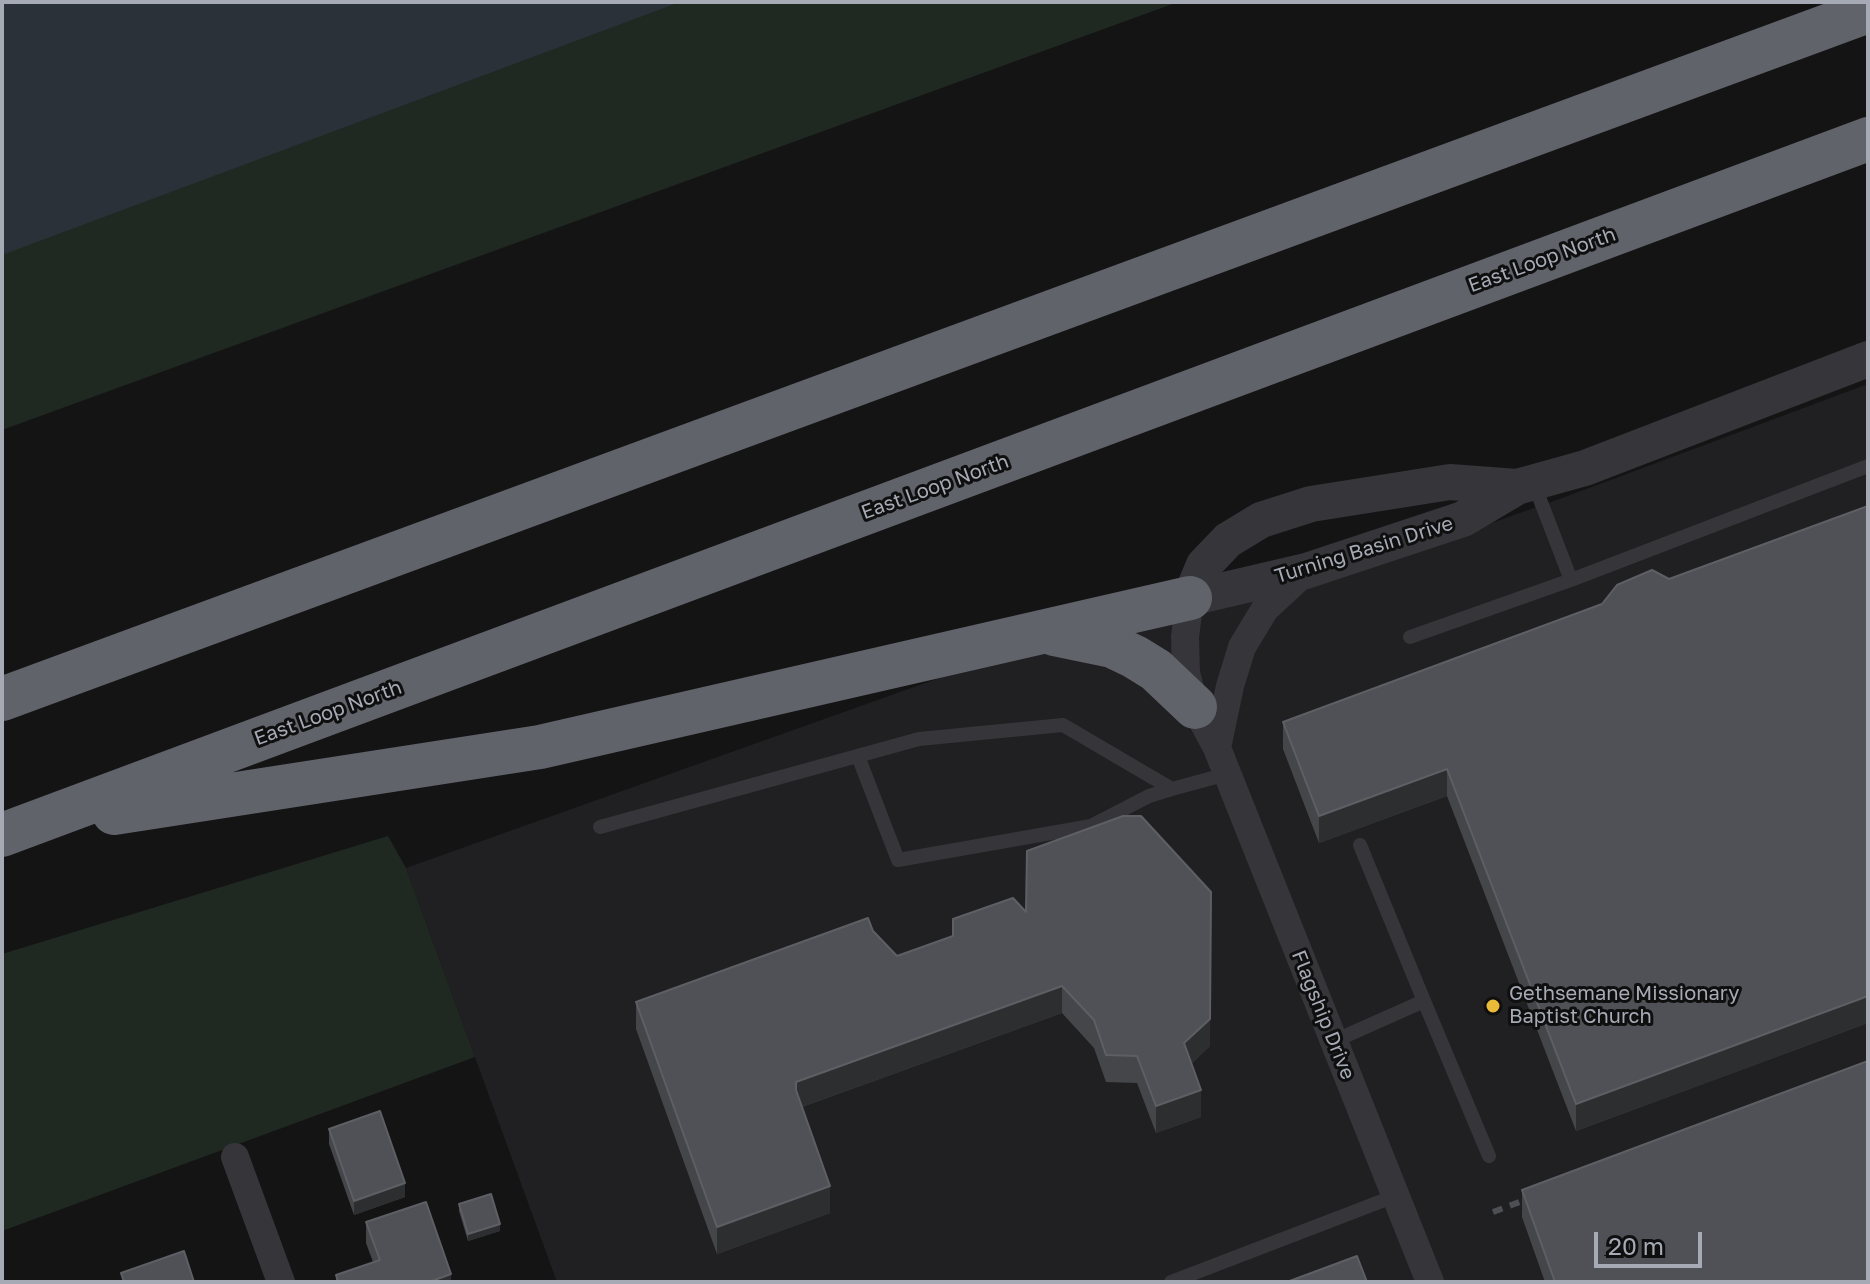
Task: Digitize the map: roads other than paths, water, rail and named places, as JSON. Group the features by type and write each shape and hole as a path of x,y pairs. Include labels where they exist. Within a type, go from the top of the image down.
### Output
{"highway":[{"path":"2,699 1868,11"},
{"name":"East Loop North","path":"2,836 1868,139"},
{"path":"2,836 109,814 540,747 1190,598"},
{"path":"1043,632 1112,646 1135,657 1156,670 1195,707"}],"street":[{"name":"Turning Basin Drive","path":"1190,598 1306,571 1463,519 1525,484 1585,468 1868,359"},
{"name":"Turning Basin Drive","path":"1190,598 1204,565 1228,540 1261,520 1311,504 1450,482 1525,484"},
{"path":"1222,761 1230,686 1242,647 1265,609 1306,571"},
{"name":"Flagship Drive","path":"1190,598 1185,637 1186,661 1195,707 1222,761 1430,1282"},
{"path":"235,1157 281,1282"}],"lane":[{"path":"1410,637 1571,580 1868,466"},
{"path":"1525,484 1571,580"},
{"path":"600,827 919,739 1063,725 1172,789"},
{"path":"858,756 898,860 1091,826 1149,796 1172,789 1222,761"},
{"path":"1360,845 1489,1156"},
{"path":"1334,1041 1424,1001"},
{"path":"1171,1282 1395,1196"}],"railway":[{"path":"1493,1212 1541,1194"}],"place":[{"name":"Gethsemane Missionary Baptist Church","path":"1493,1006"}]}
